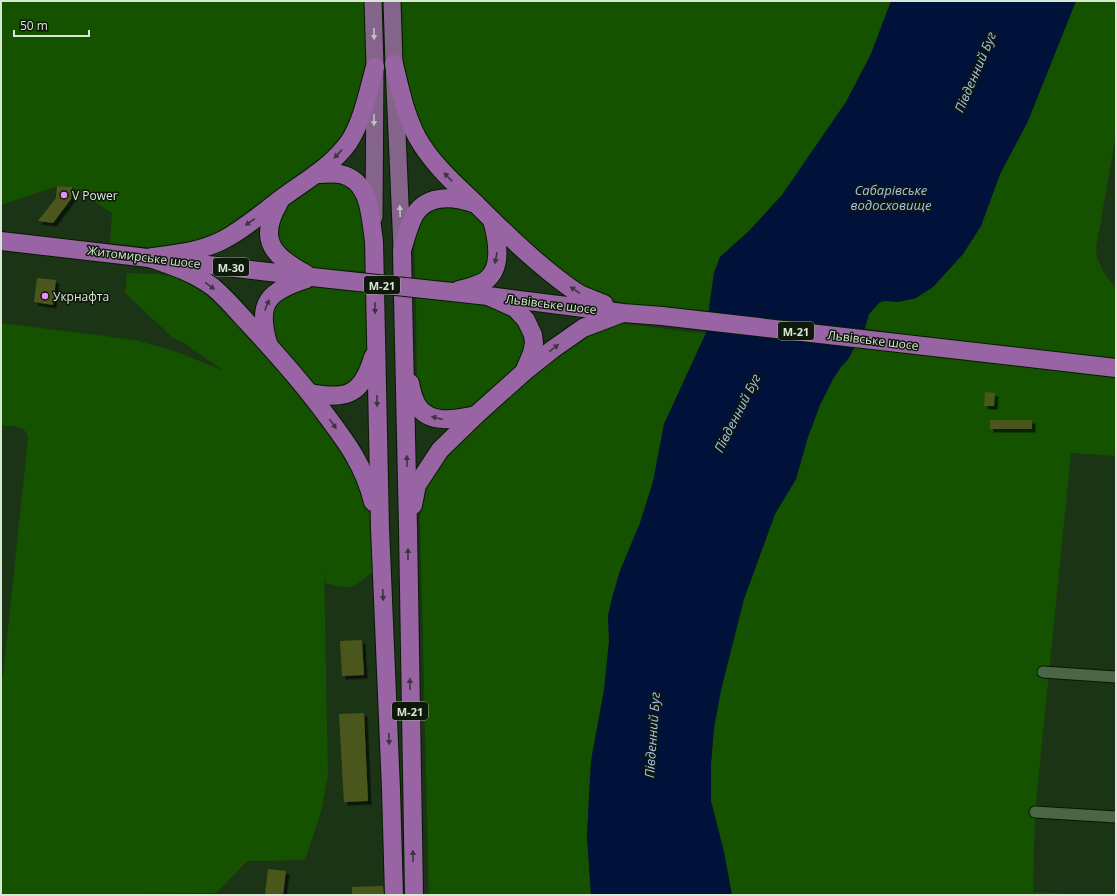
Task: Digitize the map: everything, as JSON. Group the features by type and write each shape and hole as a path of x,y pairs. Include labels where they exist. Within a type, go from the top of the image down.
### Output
{"highway":[{"path":"394,64 402,98 417,137 442,171 534,259 577,293 623,313"},
{"path":"316,174 329,163 349,141 360,117 375,67"},
{"name":"М-21","path":"394,895 380,528 376,348 374,241 367,198 364,191 358,184 348,177 341,174 316,174 281,198 269,222 270,240 273,248 288,265 312,277 452,292 488,296"},
{"path":"150,258 189,252 220,241 256,218 281,198"},
{"path":"408,528 402,250 416,213 429,202 448,198 460,199 476,204"},
{"path":"452,292 475,286 486,280 494,269 498,254 497,239 492,220"},
{"name":"Житомирське шосе","path":"1,241 312,277"},
{"path":"150,258 193,274 212,287 228,300 268,343 310,393 356,455 370,487 380,528"},
{"path":"268,343 264,321 264,310 268,301 278,290 312,277"},
{"path":"488,296 515,308 530,327 534,343 532,353 524,372"},
{"name":"Львівське шосе","path":"488,296 623,313 662,316 1116,368"},
{"name":"М-21","path":"414,895 408,528 417,485 440,450 524,372 583,328 623,313"},
{"path":"310,393 336,396 354,390 368,373 376,348"},
{"path":"404,355 414,399 424,413 433,418 450,420 476,415"}],"main road":[{"path":"373,1 375,67 374,241"},
{"path":"392,1 402,250"}],"street":[{"path":"1043,672 1116,676"},
{"path":"1035,812 1116,817"}],"green space":[{"path":"1,1 365,1 365,66 362,88 354,114 338,145 220,231 187,243 157,248 110,243 112,213 72,187 57,186 1,205"},
{"path":"402,1 891,1 871,54 846,102 782,195 749,231 720,257 714,273 708,311 626,304 578,287 471,194 421,134 403,65"},
{"path":"1076,1 1116,1 1116,135 1096,248 1100,265 1116,289 1116,360 928,338 865,328 869,314 880,302 898,302 916,298 933,287 963,254 981,226 1000,174 1028,121"},
{"path":"323,180 344,182 362,198 367,271 308,269 301,267 276,240 278,216 283,208 314,183"},
{"path":"465,206 484,221 492,242 488,263 484,270 478,276 459,283 415,279 414,230 426,213 435,207"},
{"path":"127,273 155,274 174,277 190,282 219,305 245,331 306,401 348,457 367,501 371,524 373,571 356,585 341,587 325,583 324,568 328,776 320,815 305,860 247,861 216,893 1,895 1,680 3,676 28,439 25,431 19,427 1,425 1,323 135,340 177,352 224,371 184,343 172,337 125,293"},
{"path":"306,285 368,293 370,349 359,382 318,392 276,345 268,323 273,301"},
{"path":"416,297 487,303 508,311 524,331 526,349 518,367 478,408 446,412 432,406 422,399 417,385"},
{"path":"615,324 638,325 706,333 664,424 653,482 640,523 620,571 608,616 609,642 604,690 591,761 587,835 591,895 429,895 420,518 426,489 444,457 555,352 585,333"},
{"path":"855,346 1116,378 1116,456 1071,453 1035,812 1033,892 1087,895 732,895 724,852 711,801 711,764 714,728 721,690 744,599 775,514 796,479 808,437 820,405 833,379 849,358"}],"water":[{"path":"891,1 1076,1 1028,121 1000,174 981,226 963,254 933,287 916,298 898,302 880,302 869,314 865,328 849,358 833,379 820,405 808,437 796,479 775,514 744,599 721,690 714,728 711,764 711,801 724,852 732,895 591,895 587,835 591,761 604,690 609,642 608,616 620,571 640,523 653,482 664,424 706,333 714,273 720,257 749,231 782,195 846,102 871,54"}],"building":[{"path":"57,186 72,187 71,199 53,223 38,221 56,198"},
{"path":"37,278 56,280 53,305 34,302"},
{"path":"985,392 995,393 994,406 984,406"},
{"path":"990,420 1032,420 1032,429 990,429"},
{"path":"362,640 364,675 342,676 340,641"},
{"path":"364,713 368,801 344,802 339,714"},
{"path":"268,869 286,871 283,895 265,895"},
{"path":"383,886 384,895 352,895 352,887"}],"place":[{"name":"V Power","path":"64,195"},
{"name":"Укрнафта","path":"45,296"}],"water label":[{"name":"Південний Буг","path":"975,72"},
{"name":"Сабарівське водосховище","path":"891,198"},
{"name":"Південний Буг","path":"737,413"},
{"name":"Південний Буг","path":"652,735"}]}
